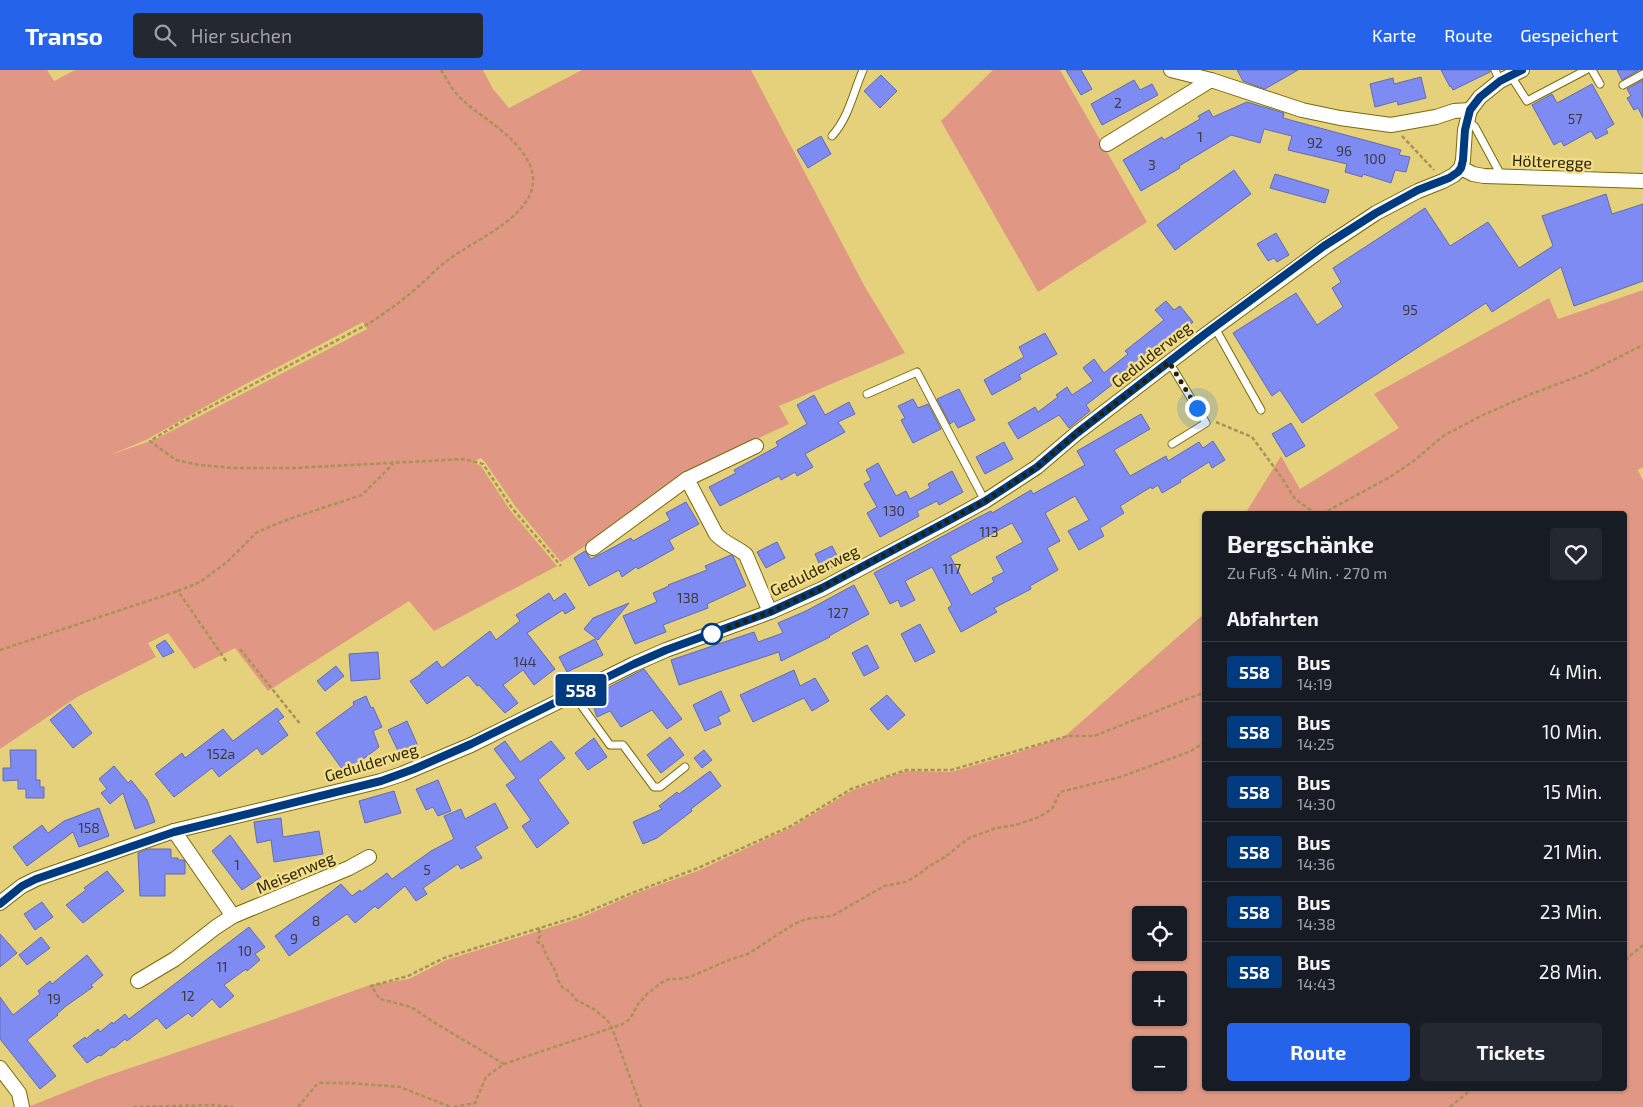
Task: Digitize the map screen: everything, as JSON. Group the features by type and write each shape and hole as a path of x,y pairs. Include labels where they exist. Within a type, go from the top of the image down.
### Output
{"street":[{"path":"1171,70 1211,80 1302,110 1340,118 1391,125 1436,117 1454,111 1468,115"},
{"path":"1461,168 1468,115 1480,97 1507,74"},
{"path":"1107,144 1211,80"},
{"name":"Hölteregge","path":"1461,168 1478,176 1643,181"},
{"name":"Gedulderweg","path":"0,904 22,886 36,879 174,832 381,781 402,774 471,744 634,664 666,650 770,612 822,588 985,501 1037,467 1077,433 1169,362 1324,246 1376,213 1418,190 1449,178 1461,168"},
{"path":"593,548 687,479 756,446"},
{"name":"Gedulderweg","path":"687,479 716,534 722,541 746,555 770,612"},
{"path":"174,832 233,916"},
{"name":"Meisenweg","path":"138,981 175,959 233,916 348,868 368,856"},
{"path":"0,1068 18,1093 22,1107"}],"lane":[{"path":"832,136 840,128 845,118 863,70"},
{"path":"1507,74 1527,101 1586,70"},
{"path":"1592,70 1600,84"},
{"path":"1623,85 1643,74"},
{"path":"1468,115 1502,177"},
{"path":"1215,328 1261,410"},
{"path":"1169,362 1206,423 1172,444"},
{"path":"867,394 918,372 985,501"},
{"path":"573,694 610,745 622,744 654,787 660,787 685,767"}],"path":[{"path":"441,70 455,92 508,135 523,153 533,171 531,193 522,209 476,243 448,260 392,310 183,421 150,441 176,460 199,465 225,467 294,468 464,459 483,464 512,508 561,566"},
{"path":"1416,152 1426,162"},
{"path":"1328,511 1390,477 1415,460 1443,436 1481,416 1531,394 1587,373 1643,345"},
{"path":"1206,423 1217,422 1252,437 1282,478 1294,499 1312,511"},
{"path":"0,650 178,592 200,582 220,567 257,532 289,519 362,495 394,463"},
{"path":"178,592 226,662"},
{"path":"240,649 301,725"},
{"path":"504,1064 411,1007 380,999 371,986 408,976 444,958 578,916 698,868 791,826 851,790 897,773 906,770 951,770 1068,736 1094,736 1202,693"},
{"path":"298,1107 318,1083 349,1083 400,1088 453,1107 475,1103 486,1077 504,1064 612,1028 630,1019 638,1004 662,982 669,979 690,977 748,954 794,924 806,919 832,916 884,886 906,882 945,857 969,838 996,828 1016,825 1039,818 1052,809 1060,792 1120,777 1189,752 1202,744"},
{"path":"539,929 540,936 537,942 542,944 562,987 570,992 576,1000 594,1009 608,1021 641,1107"},
{"path":"1627,958 1643,945"},
{"path":"1450,1107 1470,1091"},
{"path":"133,1107 212,1105 233,1107"}],"shaded area":[{"path":"0,70 47,70 54,81 75,70 483,70 493,89 509,108 582,70 751,70 865,287 905,353 779,406 789,424 684,473 587,548 585,546 561,562 515,506 481,458 473,462 481,466 510,510 557,566 434,631 409,601 268,691 235,648 194,669 168,633 148,643 156,657 77,697 0,749","holes":["363,322 367,329 156,439 110,455 146,440 242,386"]},
{"path":"993,70 1060,70 1147,222 1038,292 941,121"},
{"path":"1643,290 1643,467 1638,470 1643,481 1643,1107 28,1107 98,1079 370,985 409,979 446,960 580,918 634,894 700,870 792,827 851,791 906,771 951,772 1064,737 1202,616 1202,1091 1627,1091 1627,511 1247,511 1281,456 1300,489 1399,428 1374,394 1549,298 1558,319"}],"building":[{"path":"1066,70 1081,70 1092,89 1081,95"},
{"path":"1237,70 1298,70 1265,89 1243,81"},
{"path":"1441,70 1490,70 1490,72 1453,90"},
{"path":"1617,70 1639,70 1622,80"},
{"path":"881,75 897,91 880,108 864,91"},
{"path":"1421,77 1426,98 1398,105 1397,101 1375,107 1370,84 1393,78 1394,84"},
{"path":"1134,80 1140,90 1152,84 1158,95 1102,125 1091,104"},
{"path":"1643,80 1643,118 1638,108 1634,110 1627,98 1631,96 1627,89"},
{"path":"1592,84 1614,124 1606,129 1608,133 1596,139 1591,131 1564,146 1561,141 1554,145 1532,105 1552,94 1557,103"},
{"path":"1247,102 1284,113 1283,118 1401,150 1399,155 1410,157 1406,172 1395,170 1391,183 1363,174 1362,177 1345,172 1347,164 1288,150 1292,136 1264,129 1260,143 1231,135 1141,191 1123,160 1162,137 1164,140 1200,119 1198,116 1209,110 1213,117"},
{"path":"821,136 831,154 808,168 797,150"},
{"path":"1234,170 1251,194 1175,250 1157,225"},
{"path":"1275,174 1329,190 1325,203 1270,188"},
{"path":"1606,194 1612,214 1643,204 1643,281 1574,306 1561,267 1492,312 1486,303 1302,423 1280,390 1272,396 1233,333 1296,293 1317,325 1343,307 1332,288 1341,282 1333,268 1425,208 1450,246 1488,222 1519,268 1553,246 1542,216"},
{"path":"1276,233 1289,255 1277,262 1274,258 1268,261 1257,244"},
{"path":"1166,301 1174,310 1180,306 1193,322 1086,405 1090,411 1069,428 1059,415 1018,439 1008,423 1035,407 1038,412 1058,397 1056,395 1067,387 1072,395 1093,381 1083,368 1094,359 1104,373 1128,354 1125,351 1164,320 1155,310"},
{"path":"1045,333 1057,354 1019,375 1021,379 992,395 984,380 1024,357 1019,347"},
{"path":"959,389 975,420 958,428 954,421 950,424 937,399"},
{"path":"814,395 825,415 849,402 855,414 838,422 845,432 805,454 813,467 797,476 795,472 781,480 779,476 720,506 709,487 736,473 734,470 778,446 776,442 807,424 797,405"},
{"path":"913,399 918,408 928,404 941,429 913,443 901,420 905,418 898,406"},
{"path":"1141,414 1150,429 1114,450 1130,476 1166,456 1168,461 1199,442 1203,448 1213,441 1225,460 1212,468 1209,462 1162,493 1158,485 1152,489 1151,487 1120,506 1124,513 1100,528 1104,536 1079,550 1068,531 1089,520 1075,496 1045,513 1060,541 1047,548 1058,570 1030,586 1031,589 994,608 997,612 961,632 948,608 952,605 932,567 905,581 915,600 901,607 898,600 890,604 874,573 977,518 991,511 992,513 1031,490 1033,494 1085,465 1077,451","holes":["1012,523 1023,542 996,557 1004,572 992,578 994,582 971,595 950,556"]},
{"path":"1291,423 1305,446 1286,457 1272,434"},
{"path":"1004,442 1013,459 985,474 976,457"},
{"path":"878,463 896,496 906,491 910,499 930,488 928,484 952,471 963,492 939,505 937,501 917,511 919,516 880,537 867,513 877,507 864,484 871,480 866,470"},
{"path":"686,502 699,524 669,540 674,549 638,569 636,567 622,577 619,570 589,586 574,558 585,551 591,559 631,538 633,541 670,520 666,513"},
{"path":"777,542 785,558 766,568 757,552"},
{"path":"832,546 841,563 823,572 815,554"},
{"path":"731,555 746,586 707,604 708,608 663,625 666,632 635,644 623,616 657,602 653,593 707,570 705,566"},
{"path":"854,585 869,614 830,637 781,661 779,652 679,685 671,660 754,632 758,642 783,633 778,623 806,611"},
{"path":"549,593 554,601 565,593 575,608 565,614 563,610 527,633 555,669 534,685 523,670 503,685 518,703 505,713 468,675 427,704 410,681 437,661 442,668 490,631 496,640 520,621 516,615"},
{"path":"629,603 598,640 584,629 593,618"},
{"path":"920,624 935,652 915,662 901,634"},
{"path":"595,639 603,655 567,672 559,657"},
{"path":"165,640 174,652 163,657 156,646"},
{"path":"867,645 879,668 864,676 852,653"},
{"path":"378,652 380,679 351,681 349,654"},
{"path":"336,666 344,676 325,691 317,681"},
{"path":"644,669 682,719 667,729 652,710 621,727 610,711 597,717 590,697"},
{"path":"794,670 800,686 815,678 829,701 812,711 804,698 753,722 740,695"},
{"path":"721,691 730,711 718,717 721,724 705,731 693,705"},
{"path":"887,695 905,715 888,730 870,709"},
{"path":"366,696 382,727 373,731 379,747 345,773 316,733 354,705 353,702"},
{"path":"70,704 92,733 73,748 50,720"},
{"path":"277,708 284,717 278,721 288,735 262,755 257,748 219,777 212,768 174,797 155,774 182,753 185,758 223,729 233,741"},
{"path":"407,721 418,746 400,755 388,730"},
{"path":"670,737 684,755 661,773 647,755"},
{"path":"594,738 607,757 588,770 575,753"},
{"path":"505,741 520,762 551,741 565,758 538,780 569,823 537,848 522,826 531,820 506,785 516,778 494,749"},
{"path":"10,750 36,750 36,780 40,780 40,787 44,787 44,798 26,798 26,789 18,789 18,780 3,781 3,768 11,768"},
{"path":"704,750 712,760 702,768 694,758"},
{"path":"114,766 128,783 131,780 147,800 155,822 135,829 123,793 110,804 101,793 107,789 99,779"},
{"path":"710,771 721,786 657,838 643,844 633,822 662,809 659,806"},
{"path":"438,780 451,811 438,816 433,807 426,810 416,789"},
{"path":"394,791 401,813 365,823 359,801"},
{"path":"495,803 508,828 475,847 482,858 461,869 458,864 423,888 427,894 416,901 405,886 378,909 375,906 355,923 347,914 289,956 275,936 341,884 352,896 360,890 361,892 387,873 392,879 431,851 454,839 444,816 461,809 465,819"},
{"path":"99,808 109,836 79,847 73,832 27,866 13,847 42,825 48,833 64,821"},
{"path":"281,818 283,837 319,831 323,854 274,862 271,840 257,843 254,822"},
{"path":"230,835 261,877 242,890 212,851"},
{"path":"148,849 171,849 171,858 178,858 178,860 184,860 185,862 185,874 165,874 165,896 140,896 138,853"},
{"path":"107,871 124,891 83,923 66,905 86,890 84,888"},
{"path":"42,902 53,917 35,930 24,914"},
{"path":"249,927 265,947 255,954 260,960 247,971 246,969 224,985 234,996 220,1008 212,999 192,1017 188,1013 166,1029 157,1018 127,1041 125,1039 114,1048 112,1047 101,1056 99,1055 87,1063 73,1046 85,1037 86,1039 98,1029 100,1032 112,1022 113,1024 125,1014 129,1019"},
{"path":"0,934 17,953 0,967"},
{"path":"41,937 50,948 27,965 19,955"},
{"path":"87,955 103,975 91,985 93,987 66,1006 58,1015 27,1040 56,1076 40,1089 0,1039 0,997 13,1015 40,994 38,991 50,981 52,984"}],"bus line":[{"name":"558","path":"0,904 22,886 36,879 174,832 381,781 427,764 634,664 666,650 770,612 822,588 985,501 1037,467 1077,433 1205,334 1324,246 1376,213 1418,190 1443,181 1458,172 1463,160 1465,130 1470,110 1480,97 1500,81 1522,70"}],"route":[{"path":"712,634 770,612 822,588 985,501 1037,467 1077,433 1169,362 1197,408"}]}
